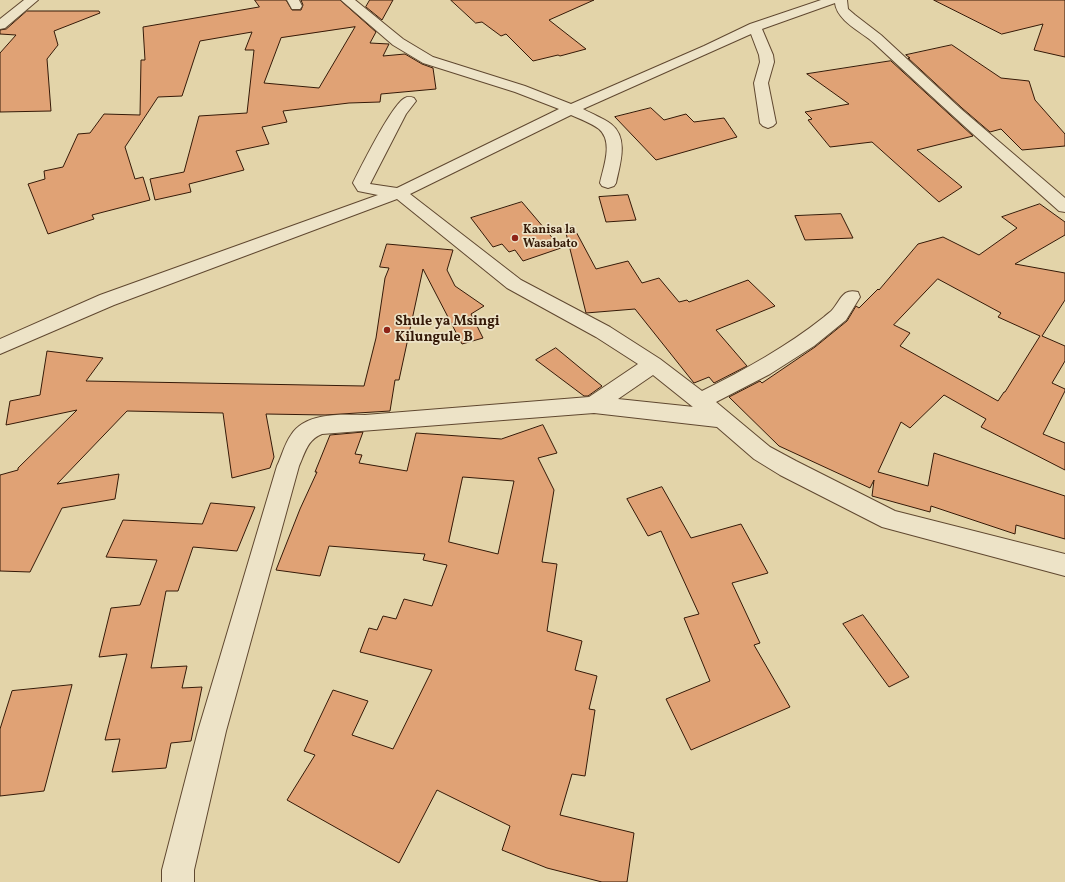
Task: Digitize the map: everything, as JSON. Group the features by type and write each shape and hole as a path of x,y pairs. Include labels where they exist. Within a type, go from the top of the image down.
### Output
{"street":[{"path":"0,25 32,0"},
{"path":"353,1 398,42 428,60 493,80 571,109 607,128 611,134 615,150 608,183"},
{"path":"0,347 107,300 399,193 571,109 709,49 755,27 832,1 850,18 876,38 956,112 1065,207"},
{"path":"755,27 766,55 767,62 761,83 768,122"},
{"path":"409,101 396,118 361,183 364,188 399,193 514,284 603,332 653,364 723,419 762,453 788,468 890,520 1065,565"},
{"path":"700,401 762,369 806,341 839,315 851,297"},
{"path":"594,405 653,364"},
{"path":"178,882 178,870 212,731 288,466 299,440 305,433 313,427 332,424 594,405 723,419"}],"building":[{"path":"255,0 286,0 292,10 301,10 303,5 301,0 340,0 376,32 370,43 389,44 383,56 405,54 422,64 433,68 436,89 381,94 380,102 349,103 283,111 287,122 262,127 269,144 236,151 244,170 189,184 191,192 155,200 150,179 184,172 199,116 247,113 254,50 245,50 252,32 200,41 182,96 158,97 125,147 135,179 143,177 150,200 92,215 94,219 48,234 28,184 45,179 44,171 63,167 78,134 90,133 104,114 140,115 141,60 145,60 143,27 259,7","holes":["355,27 319,88 264,83 281,38"]},
{"path":"370,0 393,0 382,20 366,7"},
{"path":"451,0 594,0 549,20 586,49 533,61 506,34 501,36 482,22 476,23"},
{"path":"934,0 1065,0 1065,57 1034,50 1043,24 1002,34"},
{"path":"27,11 99,11 100,13 54,31 58,45 47,59 51,111 0,112 0,53 16,35 0,34 0,30 6,29"},
{"path":"952,45 1001,78 1029,81 1035,100 1065,134 1065,146 1022,150 1001,129 990,132 962,108 906,55"},
{"path":"891,61 973,136 917,150 962,187 939,202 872,142 830,147 808,120 812,119 805,112 849,104 807,74"},
{"path":"651,108 664,120 686,114 694,122 724,118 737,137 656,160 615,117"},
{"path":"628,195 636,220 606,222 599,197"},
{"path":"522,202 561,248 523,261 515,250 509,252 502,244 493,247 471,218"},
{"path":"1040,204 1065,222 1065,235 1015,264 1065,273 1065,300 1042,336 1065,346 1065,361 1052,383 1065,389 1065,391 1043,434 1065,443 1065,470 981,427 986,419 944,395 910,428 901,422 878,472 928,486 934,453 1065,496 1065,539 1016,525 1015,534 931,506 930,512 872,496 874,480 870,488 779,446 729,397 760,381 762,383 815,347 847,321 856,306 859,308 878,289 879,290 918,244 943,237 979,255 1017,228 1002,217","holes":["938,279 1001,313 998,317 1040,336 998,401 900,346 910,333 894,325"]},
{"path":"841,214 853,238 805,240 795,216"},
{"path":"573,226 596,269 628,261 642,283 659,278 679,302 687,300 689,302 748,280 775,306 716,330 747,366 714,383 709,377 694,383 635,309 586,313 565,229"},
{"path":"387,244 453,250 447,270 455,286 484,306 471,314 483,338 462,344 423,269 399,380 395,380 390,411 325,415 266,414 274,457 270,468 232,478 223,413 127,411 57,484 119,474 115,499 62,508 30,572 0,571 0,475 18,470 18,468 77,410 6,425 10,401 40,395 47,351 103,358 86,381 364,386 376,338 385,278 389,268 380,267"},
{"path":"556,348 602,386 588,396 584,396 536,360"},
{"path":"543,425 557,453 538,458 554,490 542,562 557,564 547,631 582,641 575,670 597,676 589,709 595,710 585,776 572,774 560,815 634,833 627,882 602,882 547,868 502,850 510,826 437,790 399,863 287,800 315,755 304,751 333,690 368,701 352,735 393,749 432,670 360,652 369,628 377,630 383,616 396,619 404,599 432,606 447,565 423,560 425,554 329,546 320,576 276,570 300,509 317,472 315,472 330,435 363,432 355,454 362,455 359,463 407,471 416,433 501,439","holes":["463,477 514,481 498,554 449,542"]},
{"path":"662,487 691,538 741,524 768,573 732,583 760,643 754,645 790,707 691,750 666,699 710,681 684,618 699,614 661,531 648,536 627,499"},
{"path":"211,503 255,507 237,551 193,547 178,591 166,591 151,668 187,666 182,688 202,687 191,741 171,743 166,768 112,772 120,739 105,740 127,654 99,657 111,608 140,605 157,560 106,557 123,520 202,524"},
{"path":"863,615 909,677 889,687 843,624"},
{"path":"72,685 44,791 0,796 0,729 12,691"}],"place":[{"name":"Kanisa la Wasabato","path":"515,238"},
{"name":"Shule ya Msingi Kilungule B","path":"387,330"}]}
